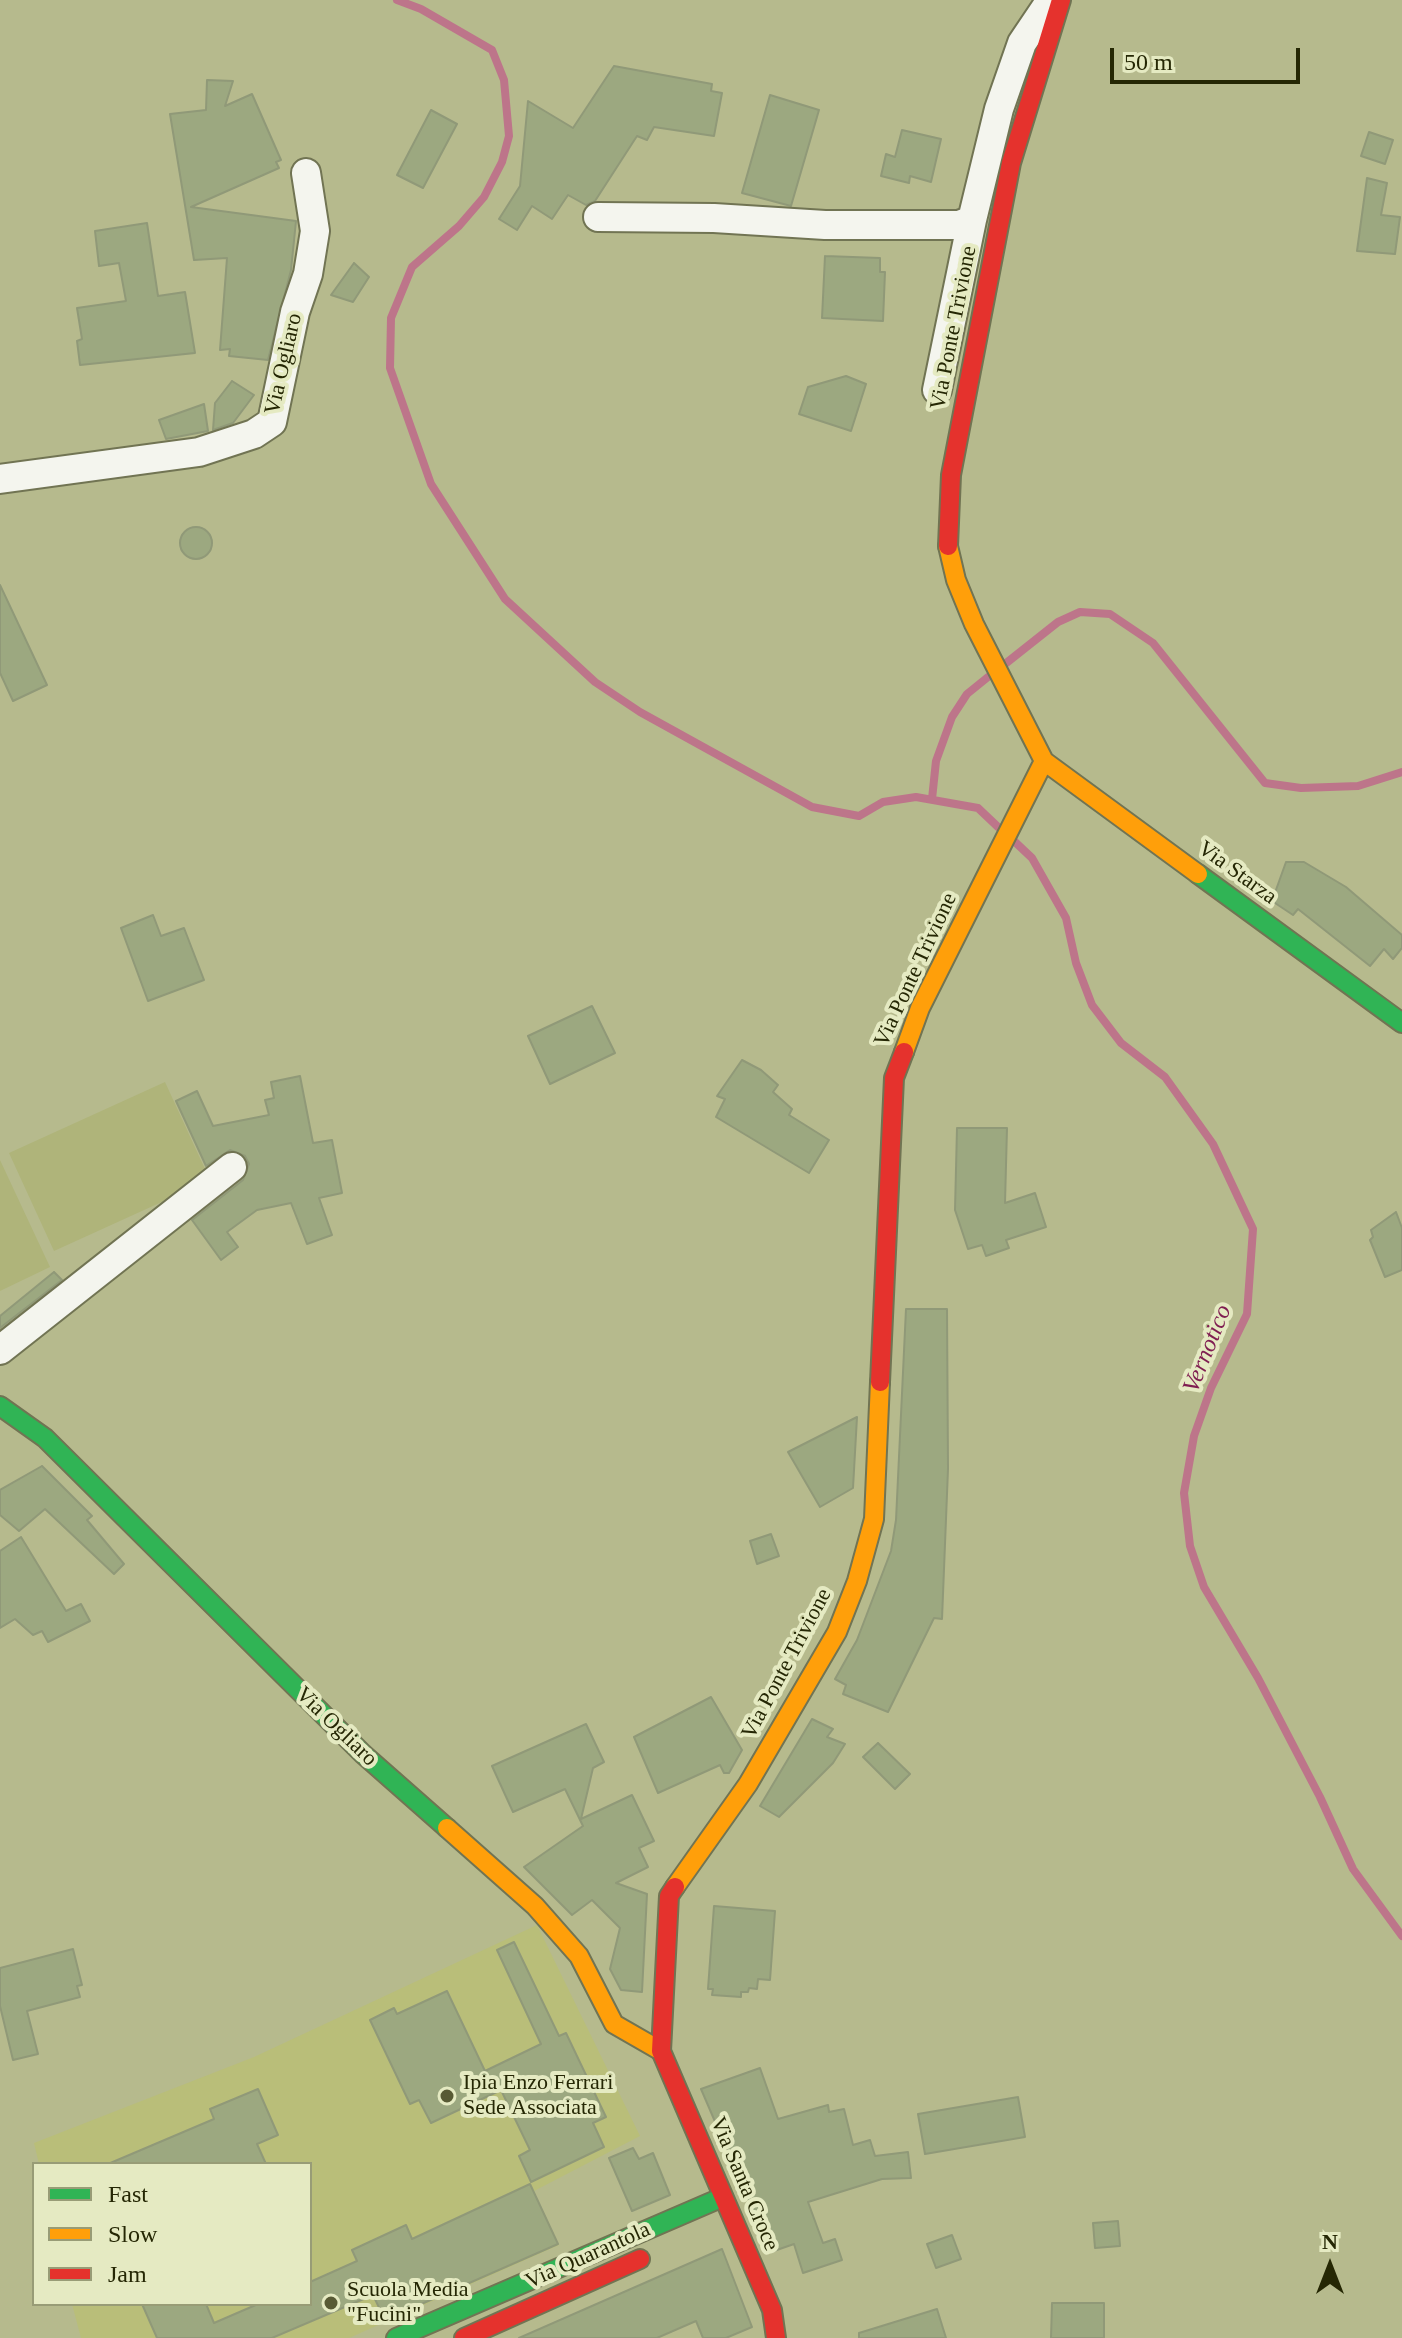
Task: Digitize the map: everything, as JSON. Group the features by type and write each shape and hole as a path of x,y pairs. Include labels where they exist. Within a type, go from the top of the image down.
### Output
{"street":[{"path":"937,390 972,220 999,109 1022,43 1051,0"},
{"name":"Via Ponte Trivione","path":"661,2051 669,1896 748,1784 837,1632 857,1581 874,1519 894,1078 920,1008 1044,761 974,624 956,580 947,543 958,435 1011,163 1061,0"},
{"name":"Via Ogliaro","path":"0,479 199,452 254,434 272,422 295,312 308,274 315,231 306,173"},
{"path":"598,217 714,218 825,225 959,225 972,220"},
{"name":"Via Starza","path":"1044,761 1402,1023"},
{"path":"0,1350 232,1167"},
{"name":"Via Ogliaro","path":"0,1406 45,1438 363,1754 535,1906 579,1956 614,2024 661,2051"},
{"name":"Via Santa Croce","path":"661,2051 723,2197 726,2222 772,2310 776,2338"},
{"path":"396,2338 723,2197"},
{"name":"Via Quarantola","path":"464,2338 664,2249"}],"shaded area":[{"path":"165,1082 210,1180 54,1251 9,1153"},
{"path":"0,1160 50,1267 0,1291"},
{"name":"Ipia Enzo Ferrari Sede Associata","path":"537,1925 640,2136 534,2191 559,2245 349,2338 81,2338 73,2306 312,2306 312,2162 39,2162 34,2143 254,2057"}],"building":[{"path":"614,66 712,84 711,91 722,93 714,136 654,127 647,140 637,136 595,201 586,205 568,195 552,219 532,206 517,230 499,219 520,186 528,101 573,128"},
{"path":"207,80 233,81 225,106 252,94 281,160 276,162 279,168 191,207 296,221 291,270 268,360 229,356 230,349 220,350 227,258 194,260 170,114 206,110"},
{"path":"770,95 819,110 791,206 742,193"},
{"path":"431,110 457,124 423,188 397,175"},
{"path":"902,130 941,139 931,182 910,176 909,183 881,176 886,154 895,157"},
{"path":"1369,132 1393,140 1385,164 1361,156"},
{"path":"1367,178 1387,183 1381,215 1400,217 1395,254 1357,251"},
{"path":"147,223 158,296 185,292 195,353 80,365 77,341 82,339 77,308 126,301 119,263 99,266 95,231"},
{"path":"825,256 880,258 880,272 885,272 883,321 822,318"},
{"path":"354,263 369,277 353,302 331,295"},
{"path":"846,376 866,384 851,431 799,414 808,387"},
{"path":"232,381 254,395 233,423 213,430 215,403"},
{"path":"204,404 208,431 166,439 159,420"},
{"path":"196,527 207,532 212,543 207,554 196,559 185,554 180,543 185,532"},
{"path":"0,585 47,685 13,701 0,673"},
{"path":"1286,862 1304,862 1346,887 1402,935 1402,948 1393,959 1384,949 1370,966 1298,909 1293,915 1272,901"},
{"path":"153,915 161,936 184,928 204,980 148,1001 121,928"},
{"path":"592,1006 615,1053 550,1084 528,1036"},
{"path":"742,1060 761,1070 778,1085 773,1092 792,1109 789,1115 829,1140 809,1173 716,1117 725,1099 717,1096"},
{"path":"300,1076 313,1143 332,1140 342,1193 319,1198 332,1235 307,1244 291,1203 257,1210 227,1232 238,1247 221,1260 192,1220 243,1180 249,1164 245,1156 230,1150 206,1166 176,1101 197,1091 213,1126 269,1115 265,1100 274,1098 271,1082"},
{"path":"957,1128 1007,1128 1005,1203 1035,1193 1046,1227 1006,1240 1009,1248 986,1256 982,1245 968,1249 955,1210"},
{"path":"1396,1212 1402,1228 1402,1270 1385,1277 1370,1240 1373,1237 1371,1230"},
{"path":"54,1272 62,1280 0,1328 0,1316"},
{"path":"906,1309 947,1309 948,1469 942,1619 934,1618 888,1712 843,1694 846,1685 835,1679 857,1640 891,1551 896,1520"},
{"path":"857,1417 853,1488 820,1507 788,1452"},
{"path":"42,1466 92,1516 87,1520 124,1564 114,1574 45,1509 19,1531 0,1515 0,1490"},
{"path":"771,1534 779,1556 757,1564 750,1541"},
{"path":"21,1537 66,1611 81,1604 90,1621 48,1642 42,1631 33,1635 15,1619 0,1628 0,1551"},
{"path":"711,1697 742,1750 729,1773 724,1773 720,1765 658,1793 634,1737"},
{"path":"812,1719 833,1729 827,1737 845,1744 833,1763 779,1817 760,1806"},
{"path":"586,1724 604,1762 593,1768 581,1819 632,1795 654,1841 639,1848 648,1867 616,1883 647,1894 642,1992 621,1990 610,1969 620,1928 592,1900 572,1915 524,1867 583,1826 565,1789 513,1812 492,1766"},
{"path":"878,1743 910,1774 895,1789 863,1757"},
{"path":"714,1906 775,1911 770,1980 758,1979 757,1989 749,1988 748,1992 741,1992 741,1997 712,1995 713,1989 708,1989"},
{"path":"514,1942 559,2036 566,2033 606,2117 593,2123 604,2147 531,2182 519,2156 530,2150 501,2090 431,2123 419,2100 410,2104 370,2020 394,2008 397,2014 447,1991 485,2071 541,2044 497,1950"},
{"path":"73,1949 82,1985 77,1986 80,1997 27,2011 38,2054 13,2060 0,2006 0,1968"},
{"path":"760,2068 778,2119 828,2105 829,2112 844,2109 853,2145 870,2140 875,2156 908,2152 911,2178 882,2179 808,2202 823,2243 835,2239 842,2260 803,2273 794,2244 771,2252 701,2089"},
{"path":"258,2089 278,2135 257,2144 265,2162 113,2162 214,2119 210,2109"},
{"path":"1018,2097 1025,2137 925,2154 918,2114"},
{"path":"633,2148 639,2159 653,2153 670,2195 632,2211 609,2158"},
{"path":"530,2184 558,2244 385,2320 373,2295 272,2338 157,2338 143,2306 207,2306 214,2323 253,2306 312,2306 312,2281 357,2261 352,2250 406,2225 412,2239"},
{"path":"1118,2221 1120,2246 1095,2248 1093,2223"},
{"path":"952,2235 961,2259 936,2268 927,2244"},
{"path":"722,2249 752,2327 726,2338 703,2338 696,2321 657,2338 519,2338"},
{"path":"1052,2303 1104,2303 1104,2338 1051,2338"},
{"path":"937,2309 946,2338 859,2338 859,2333"}],"waterway":[{"path":"397,0 421,9 492,50 504,80 509,136 502,162 484,197 459,226 412,267 391,318 390,368 431,484 505,599 595,682 640,712 812,807 859,816 883,802 916,797 978,808 998,827"},
{"path":"1005,664 1058,622 1080,612 1110,614 1153,643 1265,783 1301,788 1358,786 1402,772"},
{"path":"932,799 936,761 952,717 967,694 988,677"},
{"name":"Vernotico","path":"1014,841 1032,858 1066,918 1076,963 1092,1005 1121,1043 1165,1077 1213,1144 1253,1229 1247,1314 1211,1388 1194,1436 1184,1493 1190,1546 1204,1587 1258,1678 1320,1797 1353,1869 1402,1936"}],"traffic: fast":[{"path":"1198,874 1402,1023"},
{"path":"0,1406 45,1438 363,1754 447,1828"},
{"path":"396,2338 723,2197"}],"traffic: slow":[{"path":"948,546 956,580 974,624 1044,761 1198,874"},
{"path":"904,1052 920,1008 1044,761"},
{"path":"675,1887 748,1784 837,1632 857,1581 874,1519 880,1382"},
{"path":"447,1828 535,1906 579,1956 614,2024 661,2051"}],"traffic: jam":[{"path":"948,546 951,475 1011,163 1061,0"},
{"path":"880,1382 894,1078 904,1052"},
{"path":"675,1887 669,1896 661,2051 772,2310 776,2338"},
{"path":"464,2338 640,2259"}],"place":[{"name":"Ipia Enzo Ferrari Sede Associata","path":"447,2096"},
{"name":"Scuola Media \"Fucini\"","path":"331,2303"}]}
